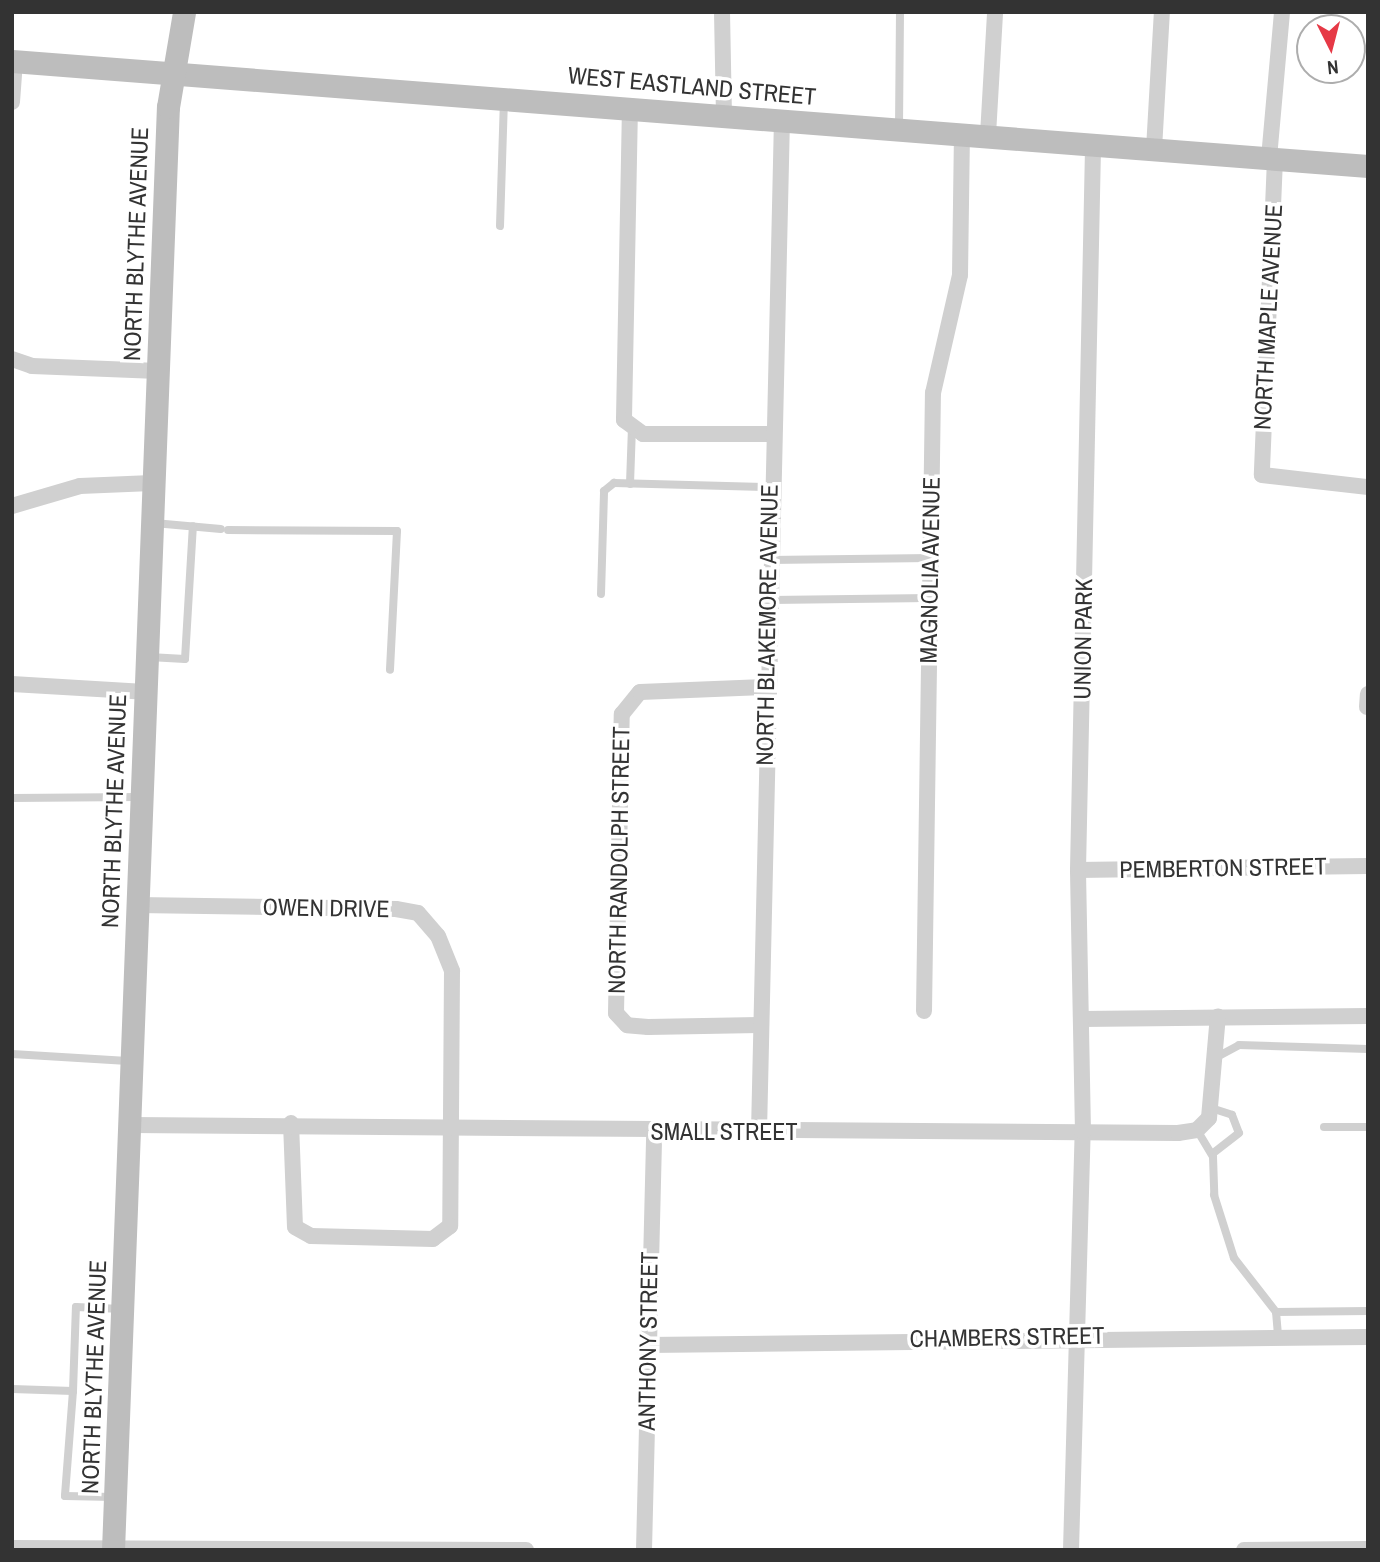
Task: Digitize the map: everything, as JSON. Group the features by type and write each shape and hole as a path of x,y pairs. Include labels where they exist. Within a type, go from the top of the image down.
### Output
{"street":[{"name":"NORTH BLYTHE AVENUE","path":"113,1548 131,1125 139,797 150,522 172,74 184,12"},
{"path":"722,12 724,114"},
{"path":"988,135 995,12"},
{"path":"1154,149 1162,12"},
{"name":"NORTH MAPLE AVENUE","path":"1282,12 1272,158 1262,475 1368,487"},
{"name":"WEST EASTLAND STREET","path":"14,61 630,106 898,130 962,132 1368,166"},
{"path":"12,102 14,61"},
{"path":"630,106 628,341 623,406 632,426 643,434 771,434"},
{"name":"NORTH BLAKEMORE AVENUE","path":"759,1132 768,561 782,119"},
{"name":"MAGNOLIA AVENUE","path":"924,1011 933,393 960,275 962,132"},
{"name":"UNION PARK","path":"1071,1550 1083,1132 1078,870 1093,145"},
{"path":"12,359 32,366 158,371"},
{"path":"12,506 80,486 152,483"},
{"path":"12,684 145,692"},
{"name":"NORTH RANDOLPH STREET","path":"759,1025 648,1027 627,1025 616,1013 619,850 622,714 628,701 640,692 766,687"},
{"path":"1367,707 1368,694"},
{"name":"PEMBERTON STREET","path":"1078,870 1368,866"},
{"name":"OWEN DRIVE","path":"137,905 418,914 438,936 452,971 453,1126 450,1226 433,1239 311,1236 295,1227 290,1123"},
{"path":"1197,1130 1211,1108 1218,1016"},
{"path":"1082,1019 1368,1016"},
{"name":"SMALL STREET","path":"131,1125 290,1123 654,1133 1197,1130"},
{"name":"ANTHONY STREET","path":"644,1550 654,1133"},
{"name":"CHAMBERS STREET","path":"647,1345 1077,1335 1368,1337"},
{"path":"12,1548 526,1550"},
{"path":"1244,1550 1368,1549"}],"lane":[{"path":"898,130 900,12"},
{"path":"500,226 504,97"},
{"path":"630,484 632,426"},
{"path":"601,594 604,491 614,483 770,487"},
{"path":"150,522 224,529 397,531 390,670"},
{"path":"146,657 185,659 193,526"},
{"path":"768,561 930,558"},
{"path":"768,600 930,598"},
{"path":"12,798 139,797"},
{"path":"1215,1058 1239,1045 1368,1049"},
{"path":"12,1054 133,1061"},
{"path":"1211,1108 1232,1115 1239,1133 1212,1154"},
{"path":"1324,1126 1368,1127"},
{"path":"1197,1130 1212,1154 1216,1204 1234,1258 1276,1312 1278,1336"},
{"path":"116,1497 65,1496 76,1307 123,1309"},
{"path":"1276,1312 1368,1311"},
{"path":"12,1389 73,1391"}]}
